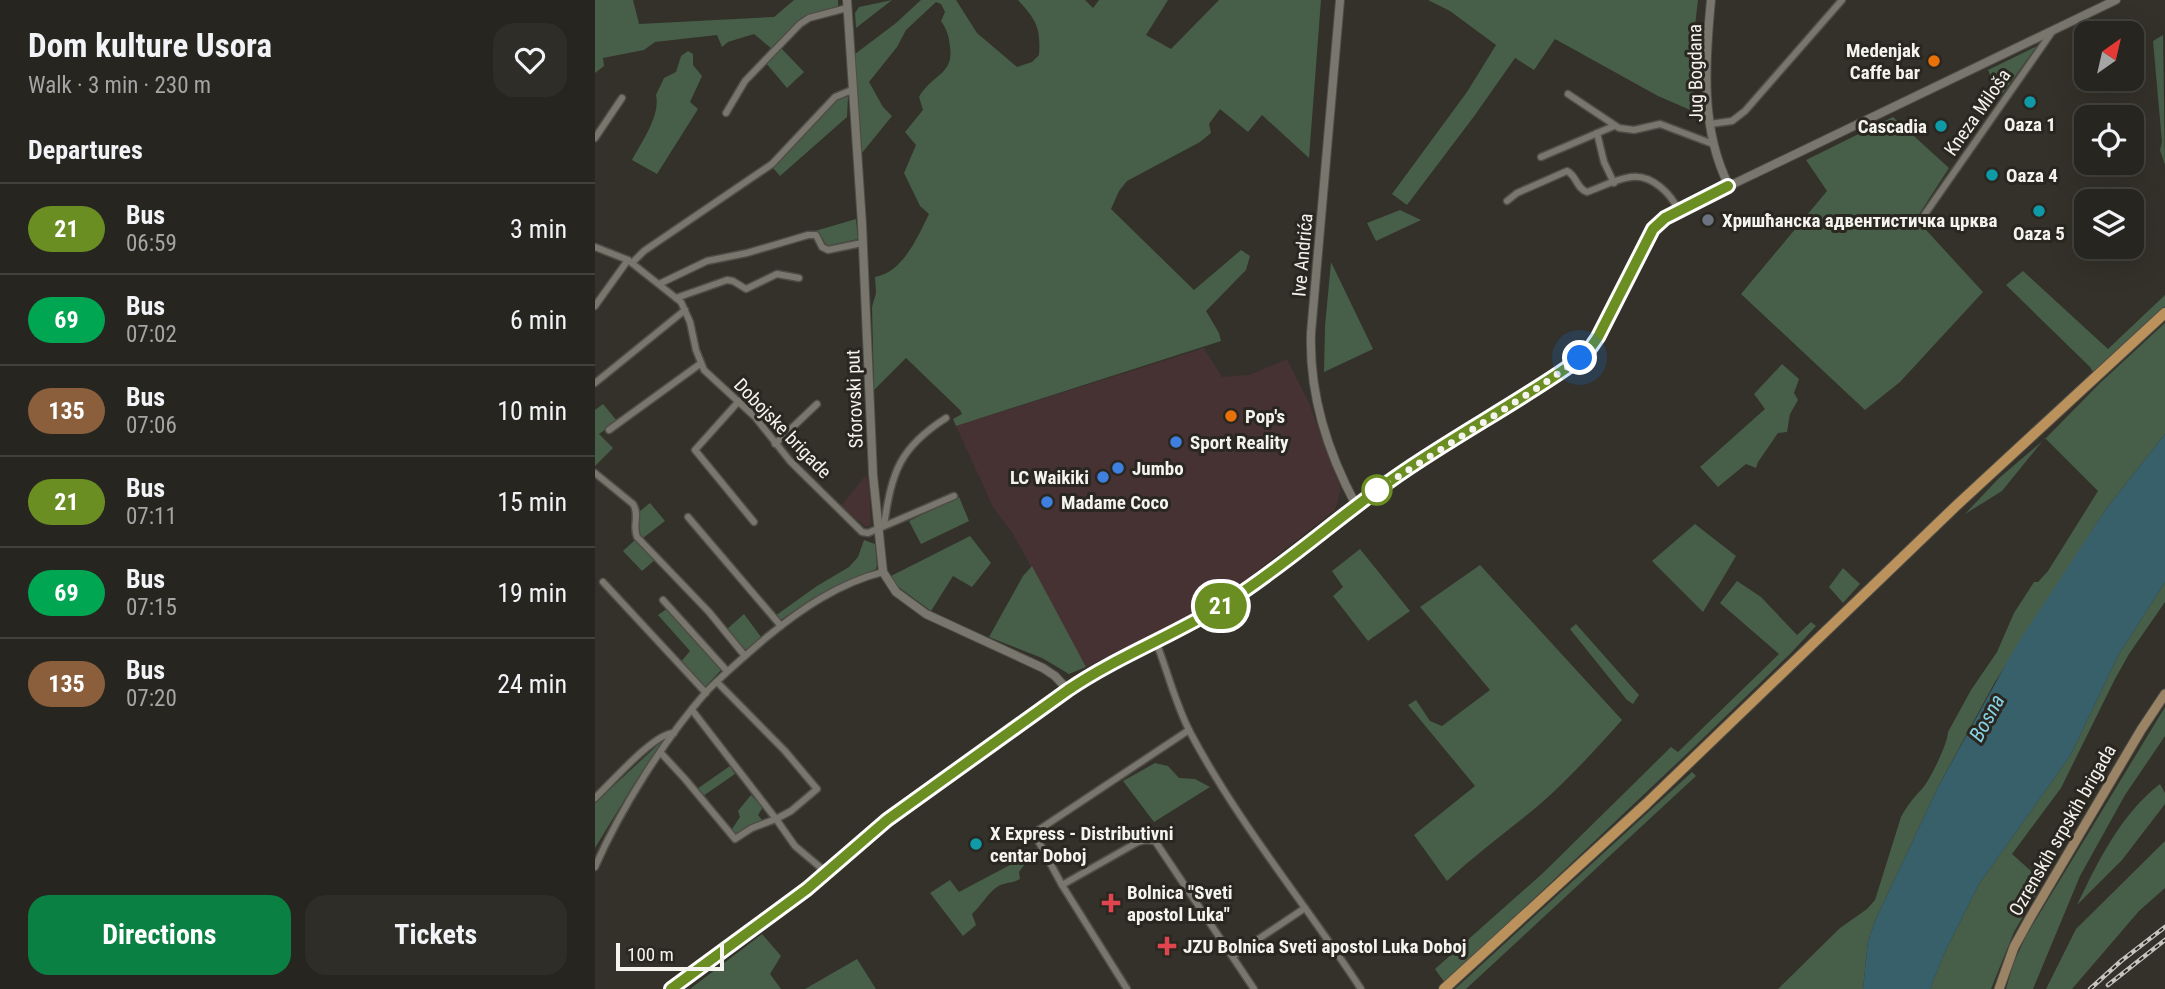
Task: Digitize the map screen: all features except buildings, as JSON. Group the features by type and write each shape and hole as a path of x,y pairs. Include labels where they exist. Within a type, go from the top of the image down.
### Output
{"main road":[{"path":"1444,989 1646,804 1957,505 2165,313"},
{"name":"Ozrenskih srpskih brigada","path":"2000,989 2014,947 2030,918 2165,694"}],"street":[{"name":"Ive Andrića","path":"1340,0 1311,333 1311,368 1332,451 1356,505"},
{"name":"Jug Bogdana","path":"1711,0 1707,74 1710,124 1713,144 1728,186"},
{"path":"1710,124 1732,121 1745,111 1842,0"},
{"path":"671,989 827,873 887,820 1068,690 1093,673 1156,642 1227,602 1416,463 1539,387 1580,358 1589,350 1605,324 1653,229 1661,221 1728,186 2116,0"},
{"path":"726,113 744,81 800,24 847,4"},
{"name":"Sforovski put","path":"847,4 883,572"},
{"name":"Kneza Miloša","path":"1924,214 2055,28"},
{"path":"595,306 630,262 772,164 835,97 852,90"},
{"path":"1568,94 1614,126 1634,130 1660,124 1713,144"},
{"path":"595,138 622,98"},
{"path":"1541,157 1614,126"},
{"path":"1597,133 1604,162 1614,183"},
{"path":"1507,201 1517,193 1567,171 1573,174 1579,188 1587,192 1629,177 1644,179 1667,191 1679,211"},
{"path":"659,284 707,261 747,253 808,235 816,235 828,250 862,243"},
{"name":"Dobojske brigade","path":"595,247 630,262 676,298 685,310 700,364 710,376 755,417 790,461 862,532 868,533 880,527"},
{"path":"676,298 730,279 746,289 777,274 799,278"},
{"path":"595,383 685,310"},
{"path":"609,430 700,364"},
{"path":"739,401 695,450 754,522"},
{"path":"775,444 817,404"},
{"path":"880,527 891,486 904,455 919,437 946,418"},
{"path":"595,473 633,504 637,515 636,537 709,612 745,656"},
{"path":"880,527 907,518 954,496"},
{"path":"688,517 781,626"},
{"path":"595,867 620,815 674,733 706,693 727,671 801,610 863,578 883,572 896,592 926,614 1043,668 1068,690"},
{"path":"603,582 706,693"},
{"path":"663,600 727,671"},
{"path":"1156,642 1189,730 1217,779 1361,989"},
{"path":"661,753 734,839 791,811 817,789 785,751 717,682"},
{"path":"692,710 795,846 827,873"},
{"path":"1127,989 1062,886 1034,833 1189,730"},
{"path":"595,798 649,747 664,735 674,733"},
{"path":"1062,886 1138,842 1155,841 1254,989"},
{"path":"1233,956 1305,908"}],"shaded area":[{"path":"1204,348 1222,377 1249,375 1287,359 1309,403 1341,489 1335,510 1247,579 1184,619 1086,667 1013,534 993,507 956,426"},
{"path":"866,475 871,525 866,527 841,506"}],"green space":[{"path":"595,0 633,0 639,24 774,17 794,0 838,0 838,6 802,17 772,49 754,34 728,42 722,47 717,35 655,42 644,50 603,58 604,66 595,73"},
{"path":"892,0 856,28 855,13 859,7"},
{"path":"921,0 956,0 977,33 1017,67 1032,62 1039,55 1036,24 1018,0 1085,0 1093,8 1099,0 1168,0 1146,35 1171,49 1219,0 1321,0 1309,158 1262,115 1248,132 1220,109 1209,124 1211,133 1200,142 1127,181 1111,209 1194,290 1241,250 1250,256 1246,270 1206,311 1221,341 956,426 953,419 962,414 960,410 906,358 874,390 872,307 876,293 875,277 894,268 908,253 929,214 920,206 904,173 916,145 905,132 923,110 919,97 924,89 949,63 950,43 941,21 945,12 941,4 936,2 906,30 897,47 869,82 883,107 892,116 862,153 855,54"},
{"path":"1428,0 1698,0 1692,51 1695,112 1658,96 1555,39 1534,70 1515,58 1407,205 1392,194 1467,92 1496,45 1450,11"},
{"path":"2163,35 2165,165 2160,150 2162,142 2153,41"},
{"path":"2037,46 2000,97 1988,70"},
{"path":"781,48 804,72 787,88 766,63"},
{"path":"688,51 693,54 693,65 702,76 690,102 698,109 657,174 632,160 653,120 656,95 664,78 676,72 681,56"},
{"path":"842,96 848,97 847,117 780,176 773,168"},
{"path":"1893,117 1949,168 1916,219 1983,292 1900,382 1865,410 1741,294 1827,191 1806,160"},
{"path":"1400,210 1421,220 1376,241 1367,223"},
{"path":"856,219 858,239 827,246 815,231"},
{"path":"1331,262 1373,349 1324,372 1325,326"},
{"path":"2023,271 2108,349 2165,295 2165,306 2095,375 2006,285"},
{"path":"2165,323 2165,434 2106,509 1995,682 1938,787 1876,919 1868,941 1863,989 1778,989 1840,928 1875,900 1901,817 1929,778 1948,732 1971,690 1997,652 2014,613 2034,582 2038,582 2048,571 2098,491 2045,438"},
{"path":"1782,364 1799,379 1794,393 1798,400 1790,414 1787,432 1778,433 1756,468 1746,464 1718,487 1700,467 1765,409 1754,394"},
{"path":"603,404 617,421 599,434 613,448 595,466 595,410"},
{"path":"2043,441 2002,491 1965,514 1998,479"},
{"path":"959,497 969,521 921,544 909,521"},
{"path":"650,503 665,521 643,538 638,530 640,511"},
{"path":"1695,524 1736,556 1703,612 1652,561"},
{"path":"970,536 991,563 972,587 953,576 931,611 897,586 891,576"},
{"path":"635,540 656,559 642,571 623,551"},
{"path":"864,540 875,544 876,569 813,598 782,619 779,620 775,616 849,567 858,557"},
{"path":"1360,549 1410,611 1368,641 1333,596 1343,587 1332,571"},
{"path":"1480,565 1622,720 1550,795 1447,881 1414,835 1475,786 1408,705 1416,700 1430,721 1442,726 1490,690 1420,607"},
{"path":"1032,566 1086,667 1069,674 1042,658 989,637 1023,576"},
{"path":"1843,568 1860,584 1843,603 1829,587"},
{"path":"1737,581 1761,597 1797,635 1811,622 1816,626 1694,747 1445,983 1435,969 1543,873 1671,747 1678,752 1779,654 1720,603"},
{"path":"2165,582 2165,602 2115,679 2061,788 2012,854 2043,882 2014,932 1991,989 1930,989 1944,954 1979,884 2070,756 2119,654"},
{"path":"668,608 722,669 704,688 680,663 690,651 658,615"},
{"path":"744,614 761,637 748,649 744,649 726,630"},
{"path":"1576,624 1639,695 1633,704 1570,629"},
{"path":"2165,707 2165,736 2125,795 2080,876 2033,989 2006,989 2013,964 2026,936"},
{"path":"666,740 634,784 595,848 595,803"},
{"path":"1155,763 1168,766 1179,778 1195,779 1210,787 1154,822 1123,781"},
{"path":"730,766 735,774 703,796 697,789"},
{"path":"1692,772 1696,776 1466,989 1455,989"},
{"path":"2160,784 2165,793 2165,804 2122,860 2077,905 2102,855 2122,824"},
{"path":"751,795 763,807 758,815 762,820 736,834 732,829 740,817 738,811"},
{"path":"2165,841 2165,888 2139,911 2072,989 2046,989 2076,929"},
{"path":"1023,858 1020,879 1000,885 990,893 972,914 976,925 963,936 930,893 950,880 959,892"},
{"path":"762,934 781,956 770,974 781,989 690,989"},
{"path":"857,959 876,989 805,989"}],"water":[{"name":"Bosna","path":"2165,434 2165,582 2119,654 2070,756 1979,884 1944,954 1930,989 1863,989 1868,941 1876,919 1938,787 2016,646 2106,509"}],"railway":[{"path":"2090,989 2165,927"},
{"path":"2108,985 2165,940"}],"bus line":[{"name":"21","path":"671,989 807,889 887,820 1068,690 1093,673 1190,625 1227,602 1397,476 1571,365 1589,350 1598,337 1648,236 1658,223 1728,186"}],"place":[{"name":"Medenjak Caffe bar","path":"1934,61"},
{"name":"Oaza 1","path":"2030,102"},
{"name":"Cascadia","path":"1941,126"},
{"name":"Oaza 4","path":"1992,175"},
{"name":"Oaza 5","path":"2039,211"},
{"name":"Хришћанска адвентистичка црква","path":"1708,220"},
{"name":"Pop's","path":"1231,416"},
{"name":"Sport Reality","path":"1176,442"},
{"name":"Jumbo","path":"1118,468"},
{"name":"LC Waikiki","path":"1103,477"},
{"name":"Madame Coco","path":"1047,502"},
{"name":"X Express - Distributivni centar Doboj","path":"976,844"},
{"name":"Bolnica \"Sveti apostol Luka\"","path":"1111,903"},
{"name":"JZU Bolnica Sveti apostol Luka Doboj","path":"1167,946"}],"route":[{"path":"1377,490 1580,358"}]}
